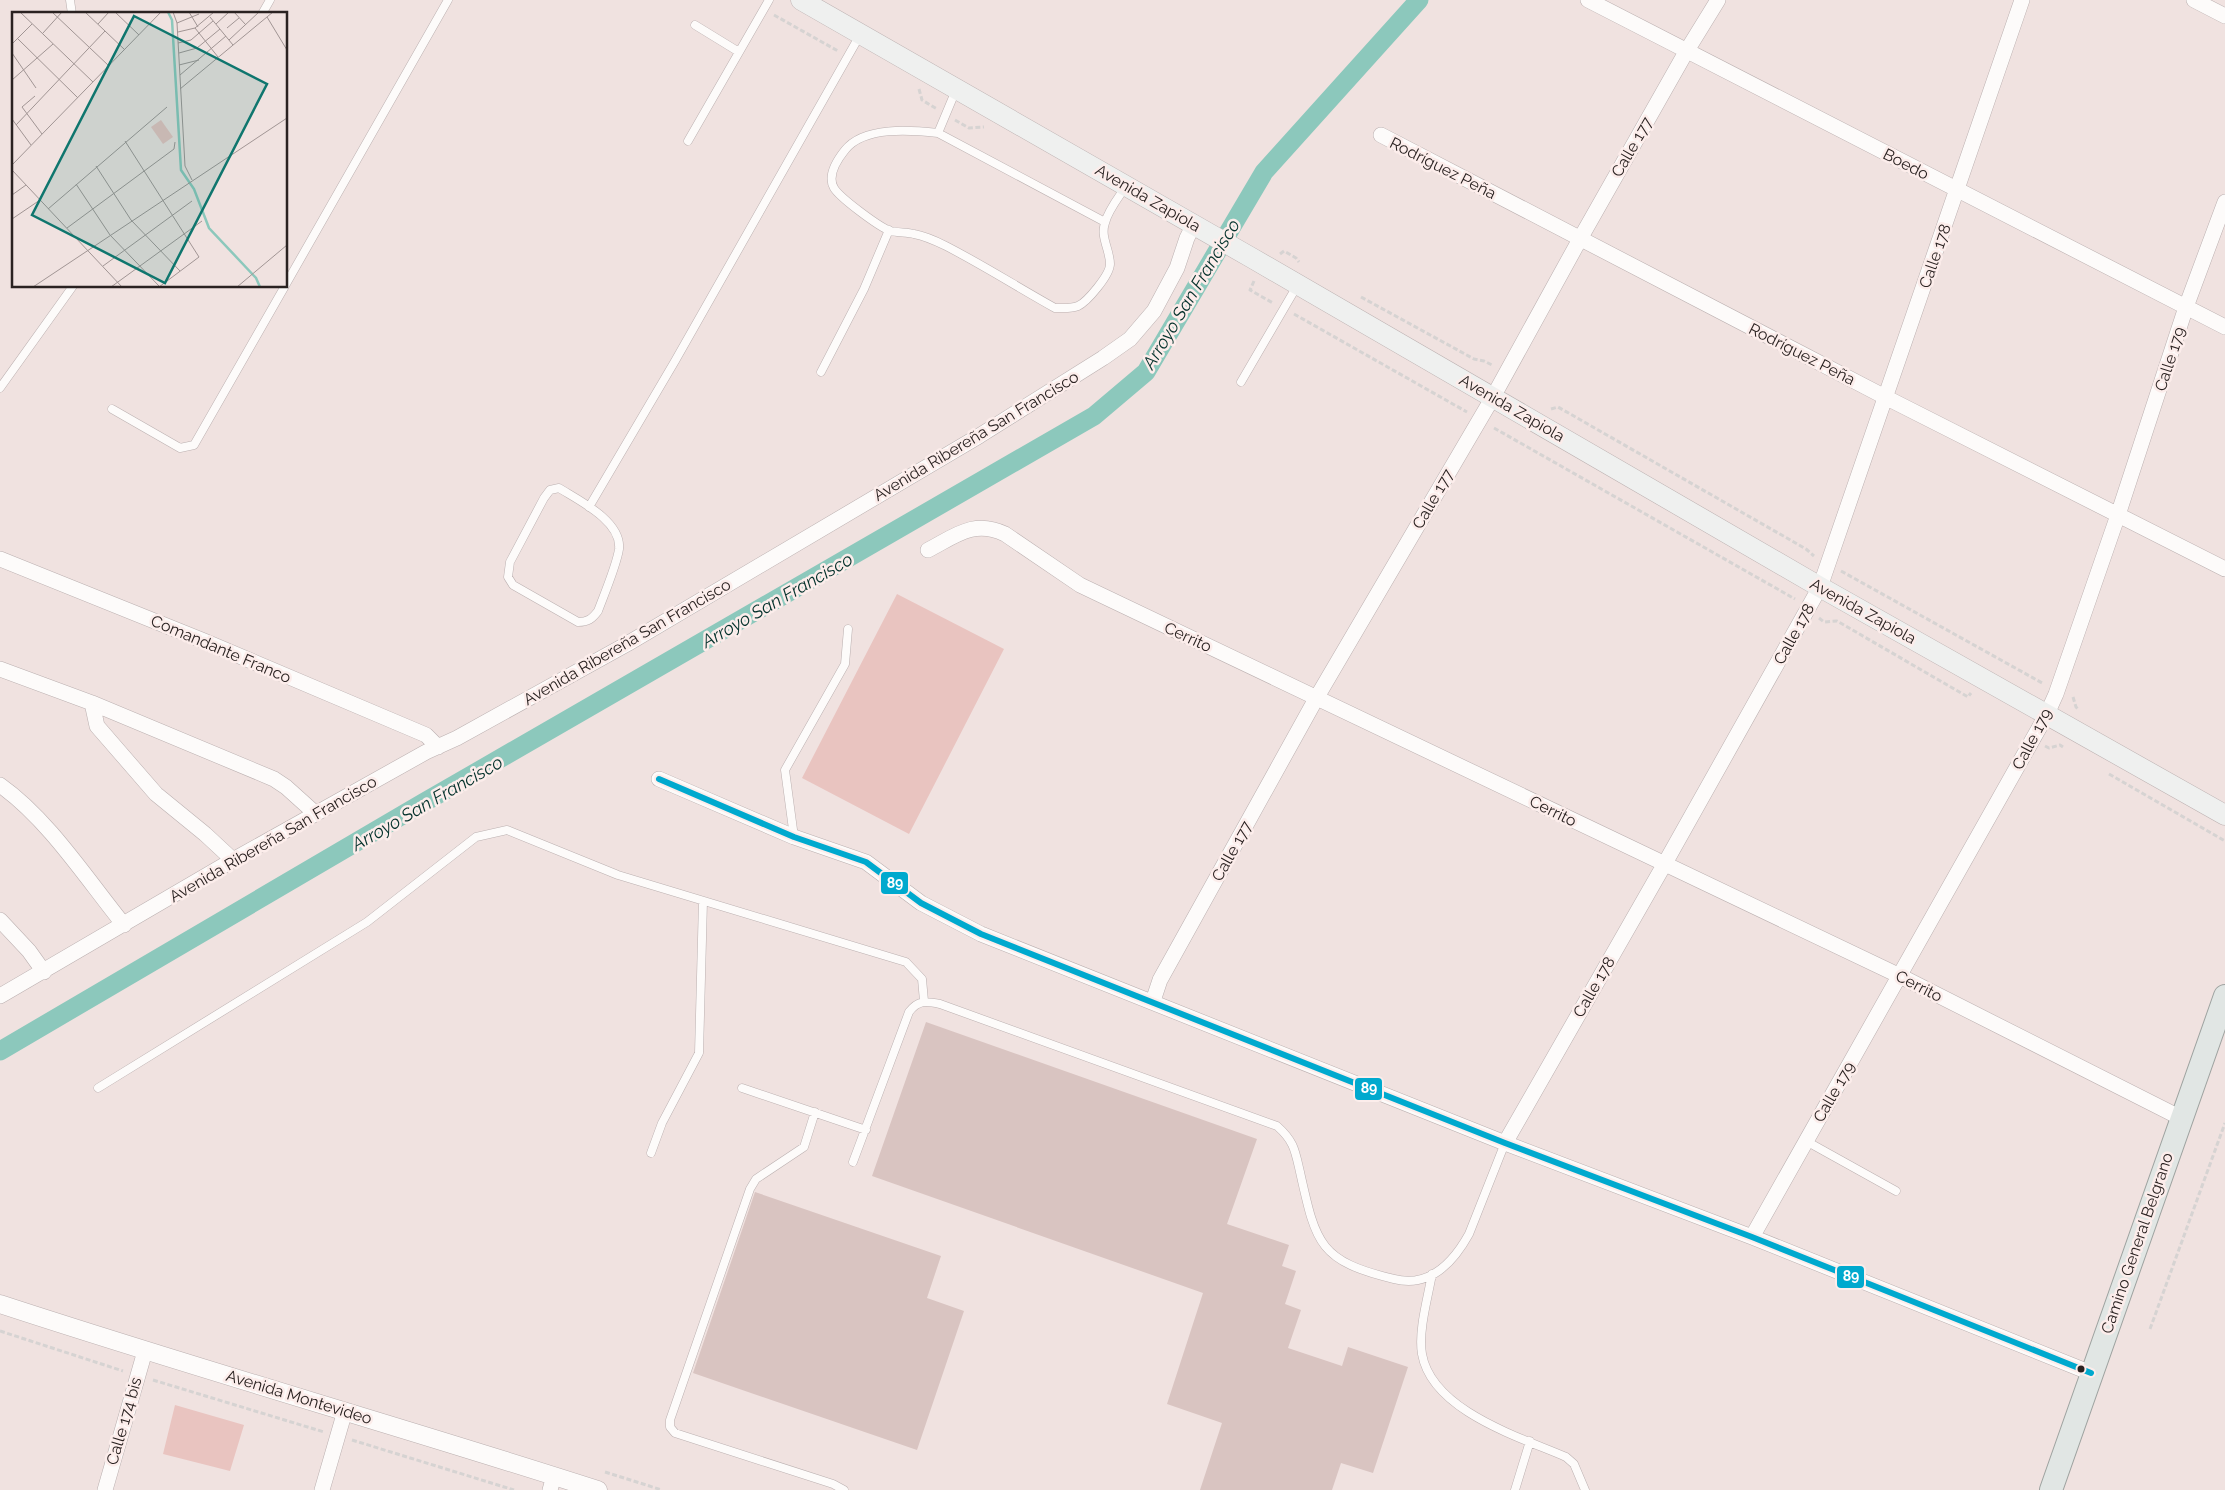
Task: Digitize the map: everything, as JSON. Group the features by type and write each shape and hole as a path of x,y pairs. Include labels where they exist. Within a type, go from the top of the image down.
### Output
{"main road":[{"name":"Avenida Zapiola","path":"801,0 1202,229 1251,266 1298,284 1820,587 2225,814"},
{"name":"Camino General Belgrano","path":"2056,1489 2092,1373 2225,996"}],"street":[{"name":"Boedo","path":"1588,0 1686,52 2225,327"},
{"name":"Calle 177","path":"1154,1001 1160,980 1317,697 1480,420 1580,239 1686,52 1718,0"},
{"name":"Calle 178","path":"1505,1143 1820,587 1887,398 2022,0"},
{"path":"2194,0 2225,16"},
{"name":"Rodríguez Peña","path":"1381,135 1887,398 2225,570"},
{"name":"Calle 179","path":"1752,1237 2047,714 2058,688 2118,515 2186,307 2225,202"},
{"name":"Avenida Ribereña San Francisco","path":"0,996 233,860 627,644 979,436 1103,358 1130,339 1154,311 1177,268 1187,238 1202,229"},
{"name":"Cerrito","path":"928,550 974,527 993,528 1005,534 1080,585 1900,976 2181,1118"},
{"name":"Comandante Franco","path":"0,559 204,641 426,735 438,747"},
{"path":"0,669 92,704 274,779 286,787 316,814"},
{"path":"92,704 97,726 156,794 205,834 233,860"},
{"path":"659,779 794,837 866,862 922,903 981,934 1154,1001 1505,1143 1752,1237 2092,1373"},
{"path":"0,785 17,797 36,815 124,924"},
{"path":"0,920 29,951 44,972"},
{"name":"Avenida Montevideo","path":"0,1304 144,1352 345,1411 552,1483 598,1490"},
{"name":"Calle 174 bis","path":"105,1490 144,1352"},
{"path":"322,1490 345,1411"}],"lane":[{"path":"263,12 270,0"},
{"path":"288,281 448,0"},
{"path":"688,141 769,0"},
{"path":"695,24 739,52"},
{"path":"589,507 675,361 860,35"},
{"path":"938,133 956,90"},
{"path":"1105,222 938,133 900,129 878,133 859,140 848,146 837,160 831,178 833,187 841,197 889,230 913,234 932,240 1055,308 1066,309 1078,306 1088,298 1107,274 1110,265 1104,232 1105,222 1126,186"},
{"path":"821,372 864,289 889,230"},
{"path":"1241,382 1298,284"},
{"path":"0,388 72,288"},
{"path":"112,409 180,448 194,445 284,288"},
{"path":"559,488 589,507 607,521 615,532 619,548 598,611 594,618 586,622 578,622 513,585 508,577 508,570 510,562 550,490 559,488"},
{"path":"794,837 784,770 845,664 848,629"},
{"path":"98,1088 367,922 476,837 507,830 618,875 906,962 922,979 924,1001"},
{"path":"651,1153 662,1123 699,1052 703,901"},
{"path":"854,1162 909,1012 914,1005 924,1001 940,1004 1277,1126 1294,1146 1310,1215 1329,1252 1344,1263 1361,1271 1406,1282 1424,1280 1450,1262 1469,1234 1505,1143"},
{"path":"742,1088 866,1130"},
{"path":"815,1112 804,1147 756,1179 750,1189 670,1420 670,1427 675,1433 833,1484 844,1490"},
{"path":"1806,1141 1896,1192"},
{"path":"1432,1274 1422,1334 1422,1353 1427,1371 1456,1404 1473,1415 1566,1457 1574,1464 1585,1490"},
{"path":"1515,1490 1530,1441"}],"path":[{"path":"1276,258 1284,251 1296,258 1300,263"},
{"path":"1251,266 1255,279 1250,290 1789,594 1824,622 1837,621 1968,697 1974,689"},
{"path":"1361,297 1474,359 1484,361 1507,372"},
{"path":"1543,406 1550,410 1558,407 1806,549 1828,564 2035,680 2071,692 2076,707 2079,709"},
{"path":"2034,738 2049,748 2060,745 2068,750"},
{"path":"2101,769 2225,841"},
{"path":"2150,1329 2225,1123"},
{"path":"0,1332 514,1490"}],"shaded area":[{"path":"897,594 1004,649 909,834 802,778"},
{"path":"175,1405 244,1425 230,1471 163,1454"}],"building":[{"path":"926,1022 1257,1139 1227,1224 1289,1245 1282,1266 1296,1271 1285,1304 1301,1310 1288,1348 1342,1366 1348,1347 1408,1367 1373,1473 1341,1463 1332,1490 1200,1490 1222,1423 1167,1404 1203,1293 872,1176"},
{"path":"755,1192 941,1256 927,1298 964,1311 917,1450 693,1373"}],"waterway":[{"name":"Arroyo San Francisco","path":"0,1051 423,803 1094,416 1146,372 1264,172 1419,0"}],"transit line":[{"name":"89","path":"659,779 794,837 866,862 921,903 981,934 1505,1143 1752,1237 2091,1373"}]}
